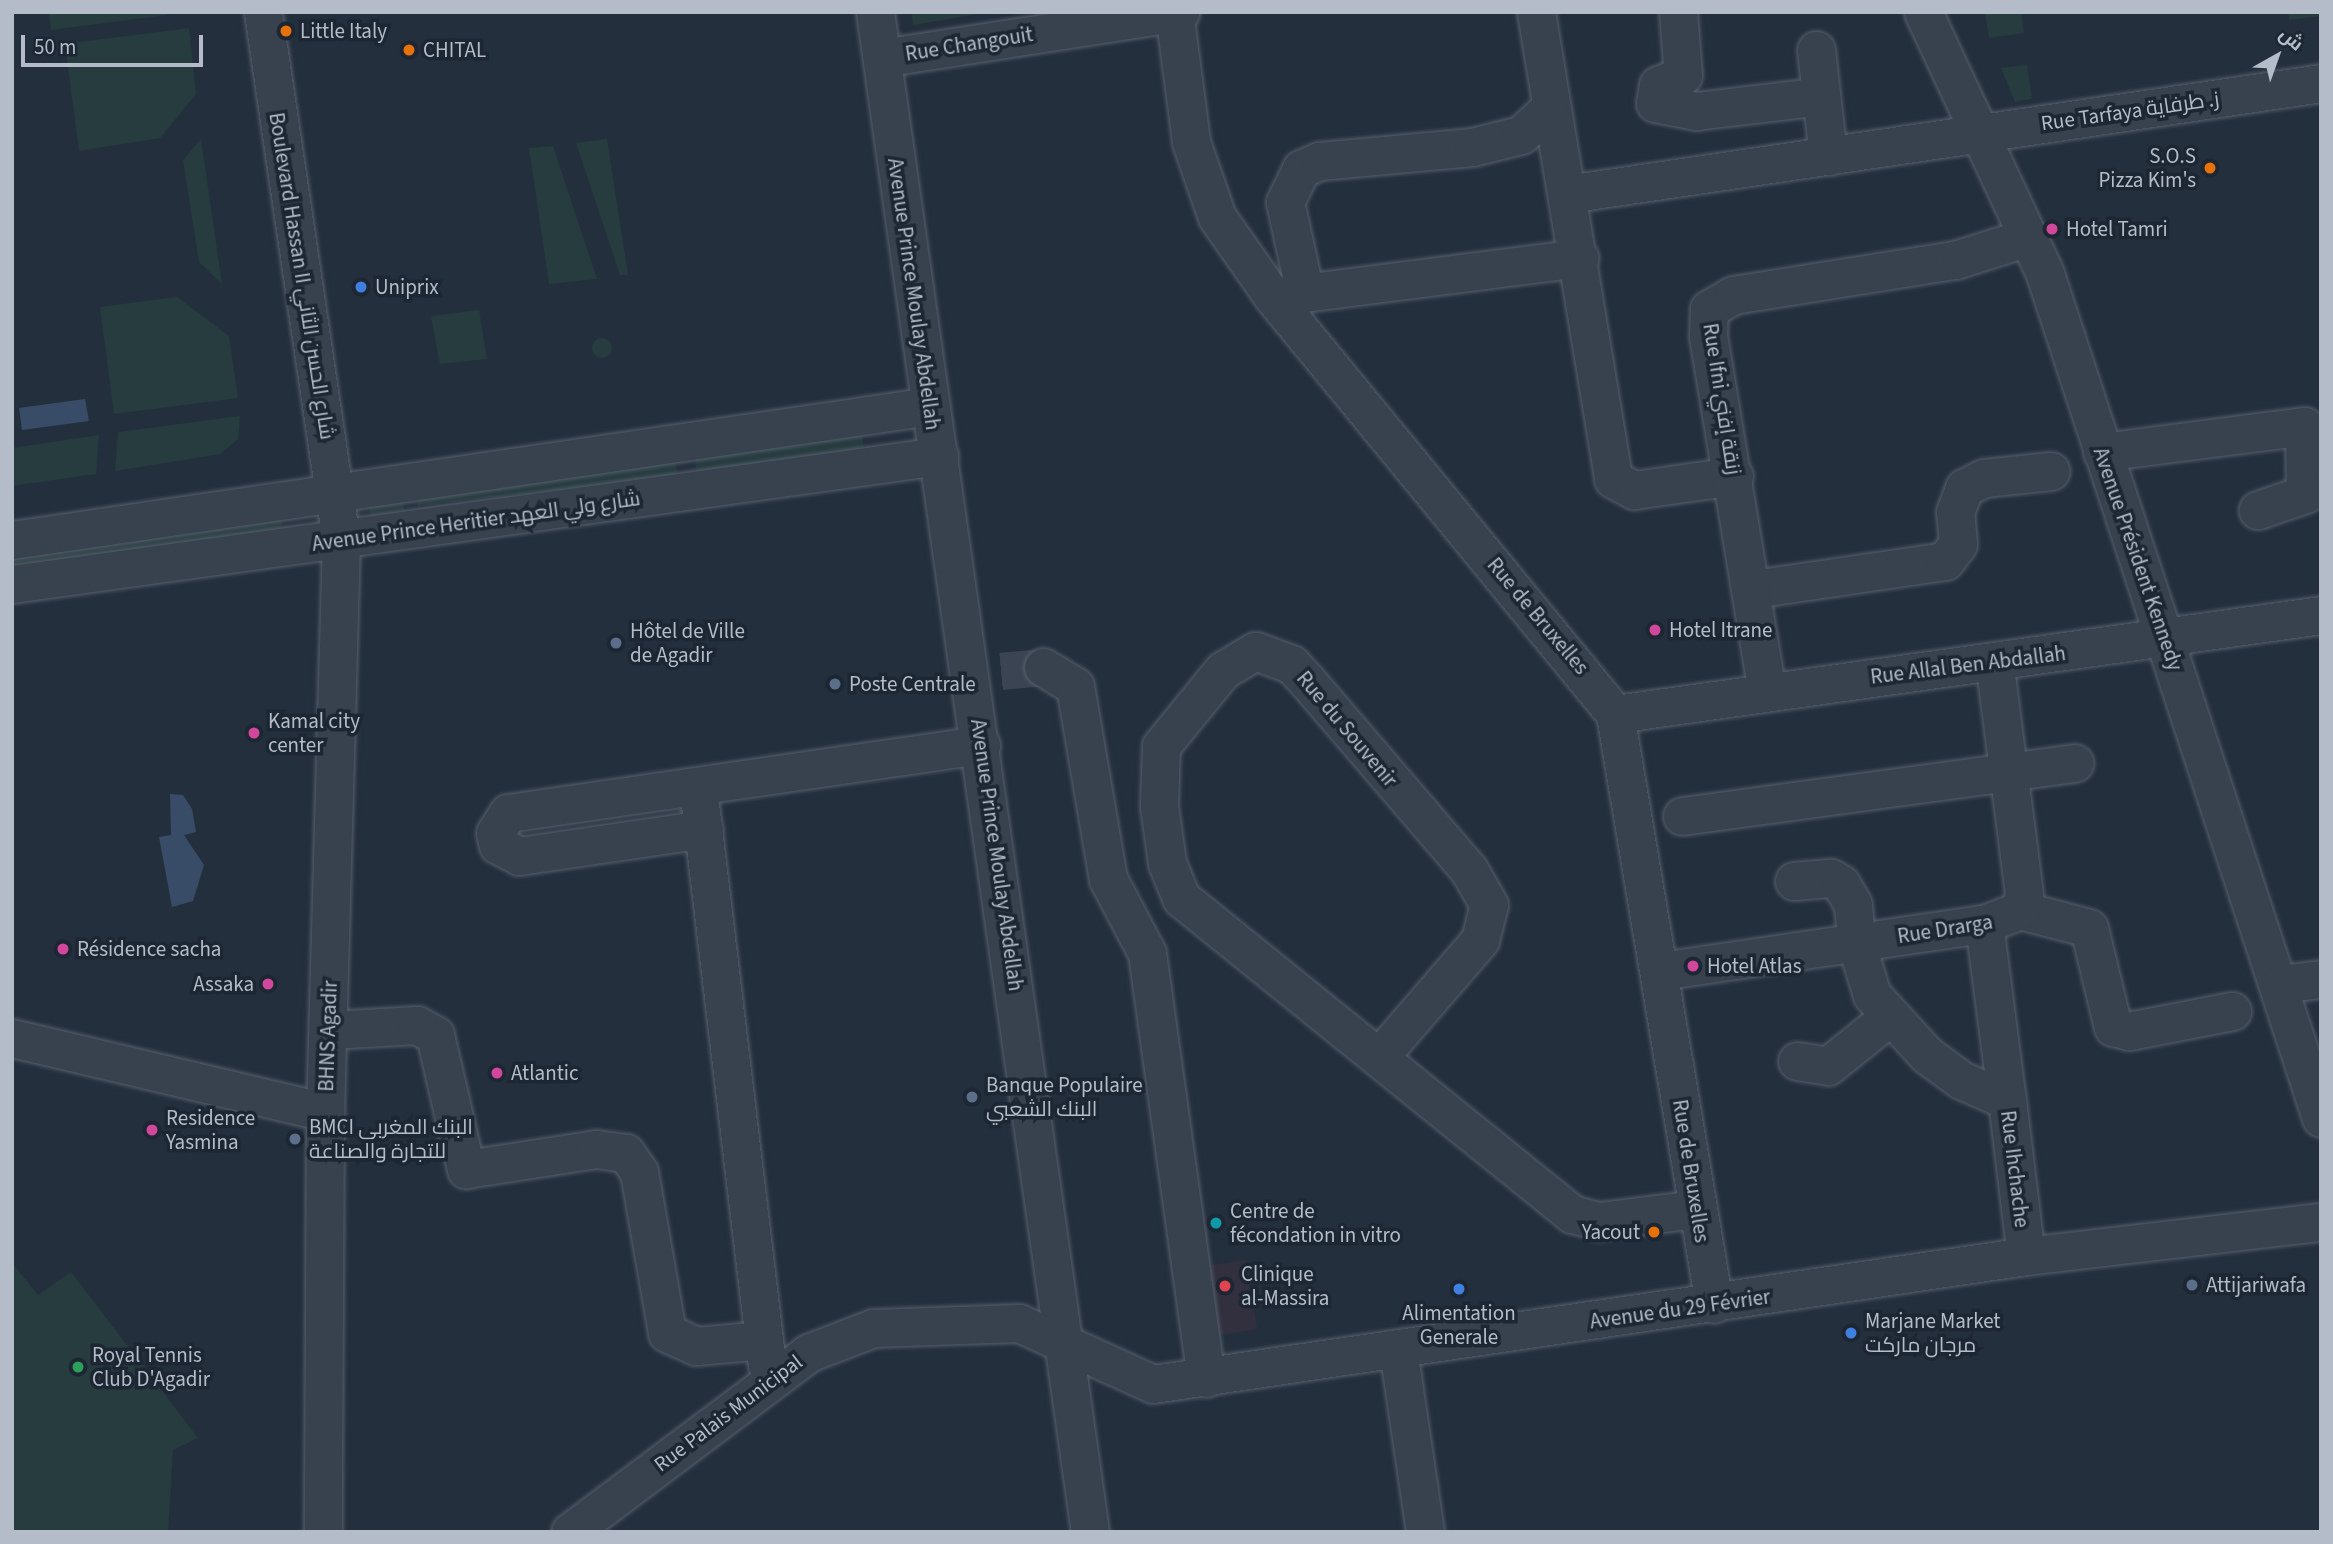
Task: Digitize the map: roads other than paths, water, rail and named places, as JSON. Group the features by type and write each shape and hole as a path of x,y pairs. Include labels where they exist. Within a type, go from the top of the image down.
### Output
{"street":[{"name":"Boulevard Hassan II شارع الحسن الثاني","path":"263,12 341,540"},
{"name":"Avenue Prince Moulay Abdellah","path":"875,12 930,406 987,682 981,745 1090,1532"},
{"name":"Rue Changouit","path":"882,58 1176,12"},
{"name":"Rue de Bruxelles","path":"1176,12 1191,142 1217,217 1289,295 1615,714 1714,1304"},
{"path":"1536,12 1549,109 1580,258 1613,479 1634,490 1734,476"},
{"path":"1678,12 1683,75 1658,85 1655,103 1696,111 1821,96"},
{"name":"Avenue Président Kennedy","path":"1923,12 2028,237 2280,984 2321,1118"},
{"path":"1816,50 1828,156"},
{"name":"Rue Tarfaya ز. طرفاية","path":"1567,194 2321,83"},
{"path":"1549,109 1521,135 1472,147 1320,161 1301,169 1285,202 1289,295 1580,258"},
{"name":"Rue Ifni زنقة إفني","path":"1767,692 1754,590 1708,337 1714,303 1955,260 2028,237"},
{"path":"12,540 930,406"},
{"path":"2099,445 2321,415"},
{"path":"2099,445 2304,426 2305,494 2258,510"},
{"name":"Avenue Prince Heritier شارع ولي العهد","path":"12,584 939,456"},
{"path":"1754,590 1945,561 1958,544 1955,512 1969,484 2051,471"},
{"name":"BHNS Agadir","path":"323,1532 325,1112 330,1030 341,540"},
{"name":"Rue Allal Ben Abdallah","path":"1615,714 2321,615"},
{"name":"Rue du Souvenir","path":"1379,1057 1480,940 1489,905 1469,870 1307,681 1291,664 1255,651 1223,670 1161,746 1158,806 1172,884 1210,925 1379,1057 1572,1214 1599,1221 1697,1209"},
{"name":"Rue Drarga","path":"1660,971 1984,924 2020,909 2024,894 2006,771 1994,661"},
{"path":"1049,675 1075,686 1108,879 1147,953 1206,1378"},
{"path":"704,829 519,856 498,845 495,833 508,813 981,745"},
{"path":"1682,816 2074,762"},
{"path":"697,785 769,1380"},
{"name":"Rue Ihchache","path":"1794,881 1831,878 1841,884 1853,905 1856,943 1872,995 1889,1017 1961,1080 2007,1100 2026,1256"},
{"path":"2020,909 2089,928 2113,1027 2129,1031 2232,1012"},
{"path":"1984,924 2007,1100"},
{"path":"2280,984 2321,979"},
{"path":"1797,1061 1828,1066 1889,1017"},
{"path":"330,1030 417,1025 435,1035 466,1169 596,1149 626,1153 639,1172 667,1333 696,1346 763,1340"},
{"path":"12,1038 325,1112"},
{"name":"Avenue du 29 Février","path":"1065,1340 1153,1384 1714,1304 2026,1256 2313,1223"},
{"name":"Rue Palais Municipal","path":"569,1532 769,1380 829,1343 873,1328 985,1320 1019,1323 1065,1340"},
{"path":"1398,1349 1425,1532"}],"water":[{"path":"85,399 89,421 22,430 19,408"},
{"path":"170,794 183,795 192,809 196,832 184,835 204,865 193,901 172,907 159,837 171,835"}],"tunnel":[{"path":"1001,671 1043,667"}],"place":[{"name":"Little Italy","path":"286,31"},
{"name":"CHITAL","path":"409,50"},
{"name":"S.O.S Pizza Kim's","path":"2210,168"},
{"name":"Hotel Tamri","path":"2052,229"},
{"name":"Uniprix","path":"361,287"},
{"name":"Hotel Itrane","path":"1655,630"},
{"name":"Hôtel de Ville de Agadir","path":"616,643"},
{"name":"Poste Centrale","path":"835,684"},
{"name":"Kamal city center","path":"254,733"},
{"name":"Résidence sacha","path":"63,949"},
{"name":"Hotel Atlas","path":"1693,966"},
{"name":"Assaka","path":"268,984"},
{"name":"Atlantic","path":"497,1073"},
{"name":"Banque Populaire البنك الشعبي","path":"972,1097"},
{"name":"Residence Yasmina","path":"152,1130"},
{"name":"BMCI البنك المغربي للتجارة والصناعة","path":"295,1139"},
{"name":"Centre de fécondation in vitro","path":"1216,1223"},
{"name":"Yacout","path":"1654,1232"},
{"name":"Attijariwafa","path":"2192,1285"},
{"name":"Clinique al-Massira","path":"1225,1286"},
{"name":"Alimentation Generale","path":"1459,1289"},
{"name":"Marjane Market مرجان ماركت","path":"1851,1333"},
{"name":"Royal Tennis Club D'Agadir","path":"78,1367"}]}
